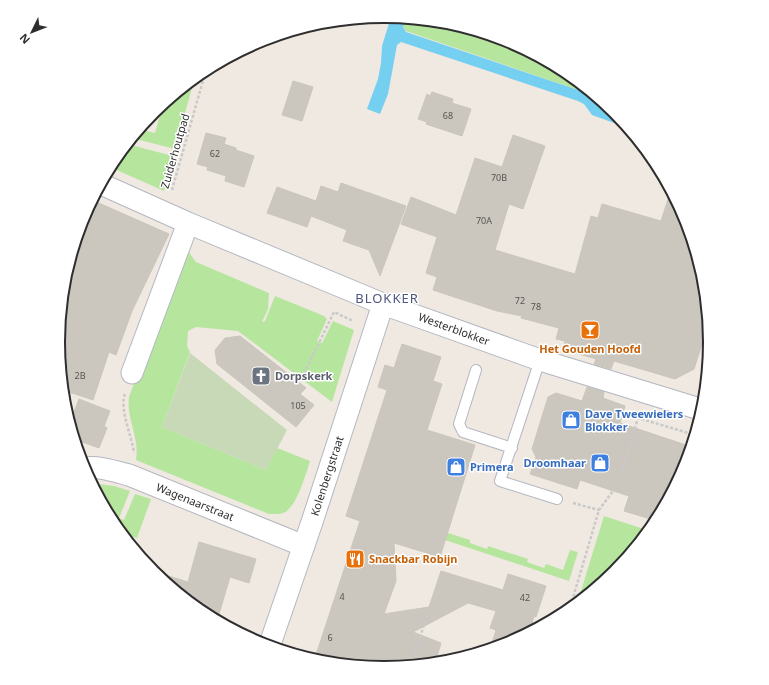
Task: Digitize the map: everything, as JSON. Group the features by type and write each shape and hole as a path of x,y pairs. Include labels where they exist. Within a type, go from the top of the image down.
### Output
{"street":[{"name":"Westerblokker","path":"106,186 188,223 383,304 540,360 697,408"},
{"path":"132,373 188,223"},
{"name":"Kolenbergstraat","path":"272,641 383,304"},
{"name":"Wagenaarstraat","path":"91,469 111,470 129,475 304,546"}],"lane":[{"path":"540,360 500,481 557,499"},
{"path":"476,370 459,424 463,432 512,448"}],"path":[{"name":"Zuiderhoutpad","path":"166,213 203,80"},
{"path":"302,378 334,312 356,322"},
{"path":"129,475 134,453 124,412 124,397 132,373"},
{"path":"572,601 599,510 618,484 638,418 690,434"},
{"path":"557,499 599,510"},
{"path":"412,660 428,612"}],"green space":[{"path":"404,24 447,29 507,47 544,66 582,91 406,31 403,27"},
{"path":"192,88 175,149 138,140 145,131 155,133 160,116"},
{"path":"133,146 173,156 164,191 116,170"},
{"path":"188,251 196,262 269,293 268,309 262,322 265,321 275,296 324,316 327,319 317,341 322,343 333,321 354,330 332,402 238,331 196,327 188,331 187,346 190,352 162,427 266,470 277,448 310,461 301,487 292,506 284,513 269,514 136,460 137,452 129,413 129,397 181,256"},
{"path":"190,353 287,430 266,470 162,427"},
{"path":"98,484 114,486 130,491 119,518 124,520 135,494 151,499 137,538 130,536 119,520"},
{"path":"604,516 644,529 625,553 595,583 580,596"},
{"path":"448,533 470,540 470,543 487,549 488,546 528,559 527,562 544,568 546,564 563,570 570,550 578,552 569,581 445,540"}],"water":[{"path":"389,23 404,24 403,27 406,32 582,91 617,124 592,115 584,104 578,101 401,42 397,45 388,94 380,114 367,109 378,79 382,46"}],"building":[{"path":"293,81 313,87 302,121 282,115"},
{"path":"432,92 453,99 452,103 471,109 462,136 426,124 427,122 418,119 427,94 430,96"},
{"path":"206,133 226,138 224,144 254,156 244,187 225,181 226,176 207,170 208,167 197,164"},
{"path":"513,135 545,146 523,209 509,204 495,250 575,274 591,216 598,218 602,204 661,221 669,197 680,220 698,280 704,338 694,369 675,379 614,361 611,369 594,364 596,359 563,349 565,341 556,339 559,328 521,318 522,316 497,311 433,290 437,277 426,273 437,237 401,224 411,197 456,215 475,158 502,167"},
{"path":"341,183 406,206 380,276 369,250 343,241 347,230 311,216 307,227 267,213 277,187 316,201 321,186 338,192"},
{"path":"97,202 169,234 132,311 116,355 109,352 93,400 69,392 65,342 71,280 82,240"},
{"name":"Dorpskerk","path":"240,336 306,388 300,394 314,405 296,427 217,364 215,350 225,338"},
{"path":"402,344 441,357 433,381 442,384 427,430 475,445 440,557 394,543 396,581 384,614 429,607 441,571 503,590 508,574 546,586 536,617 534,616 531,626 492,643 496,630 490,628 496,611 468,603 413,632 441,643 437,657 384,662 343,659 316,655 360,521 346,516 387,390 378,387 385,365 394,368"},
{"path":"587,387 604,392 603,398 625,406 620,423 687,445 671,484 651,519 624,511 629,496 580,480 577,489 530,474 536,457 532,449 548,397 556,393 582,401"},
{"path":"79,399 110,411 104,426 107,428 99,448 81,442 73,414"},
{"path":"199,542 256,559 249,583 230,577 219,615 190,596 166,575 188,582"}],"place":[{"name":"Het Gouden Hoofd","path":"590,330"},
{"name":"Dorpskerk","path":"261,376"},
{"name":"Dave Tweewielers Blokker","path":"571,420"},
{"name":"Droomhaar","path":"600,463"},
{"name":"Primera","path":"456,467"},
{"name":"Snackbar Robijn","path":"355,559"}],"district":[{"name":"BLOKKER","path":"387,298"}]}
